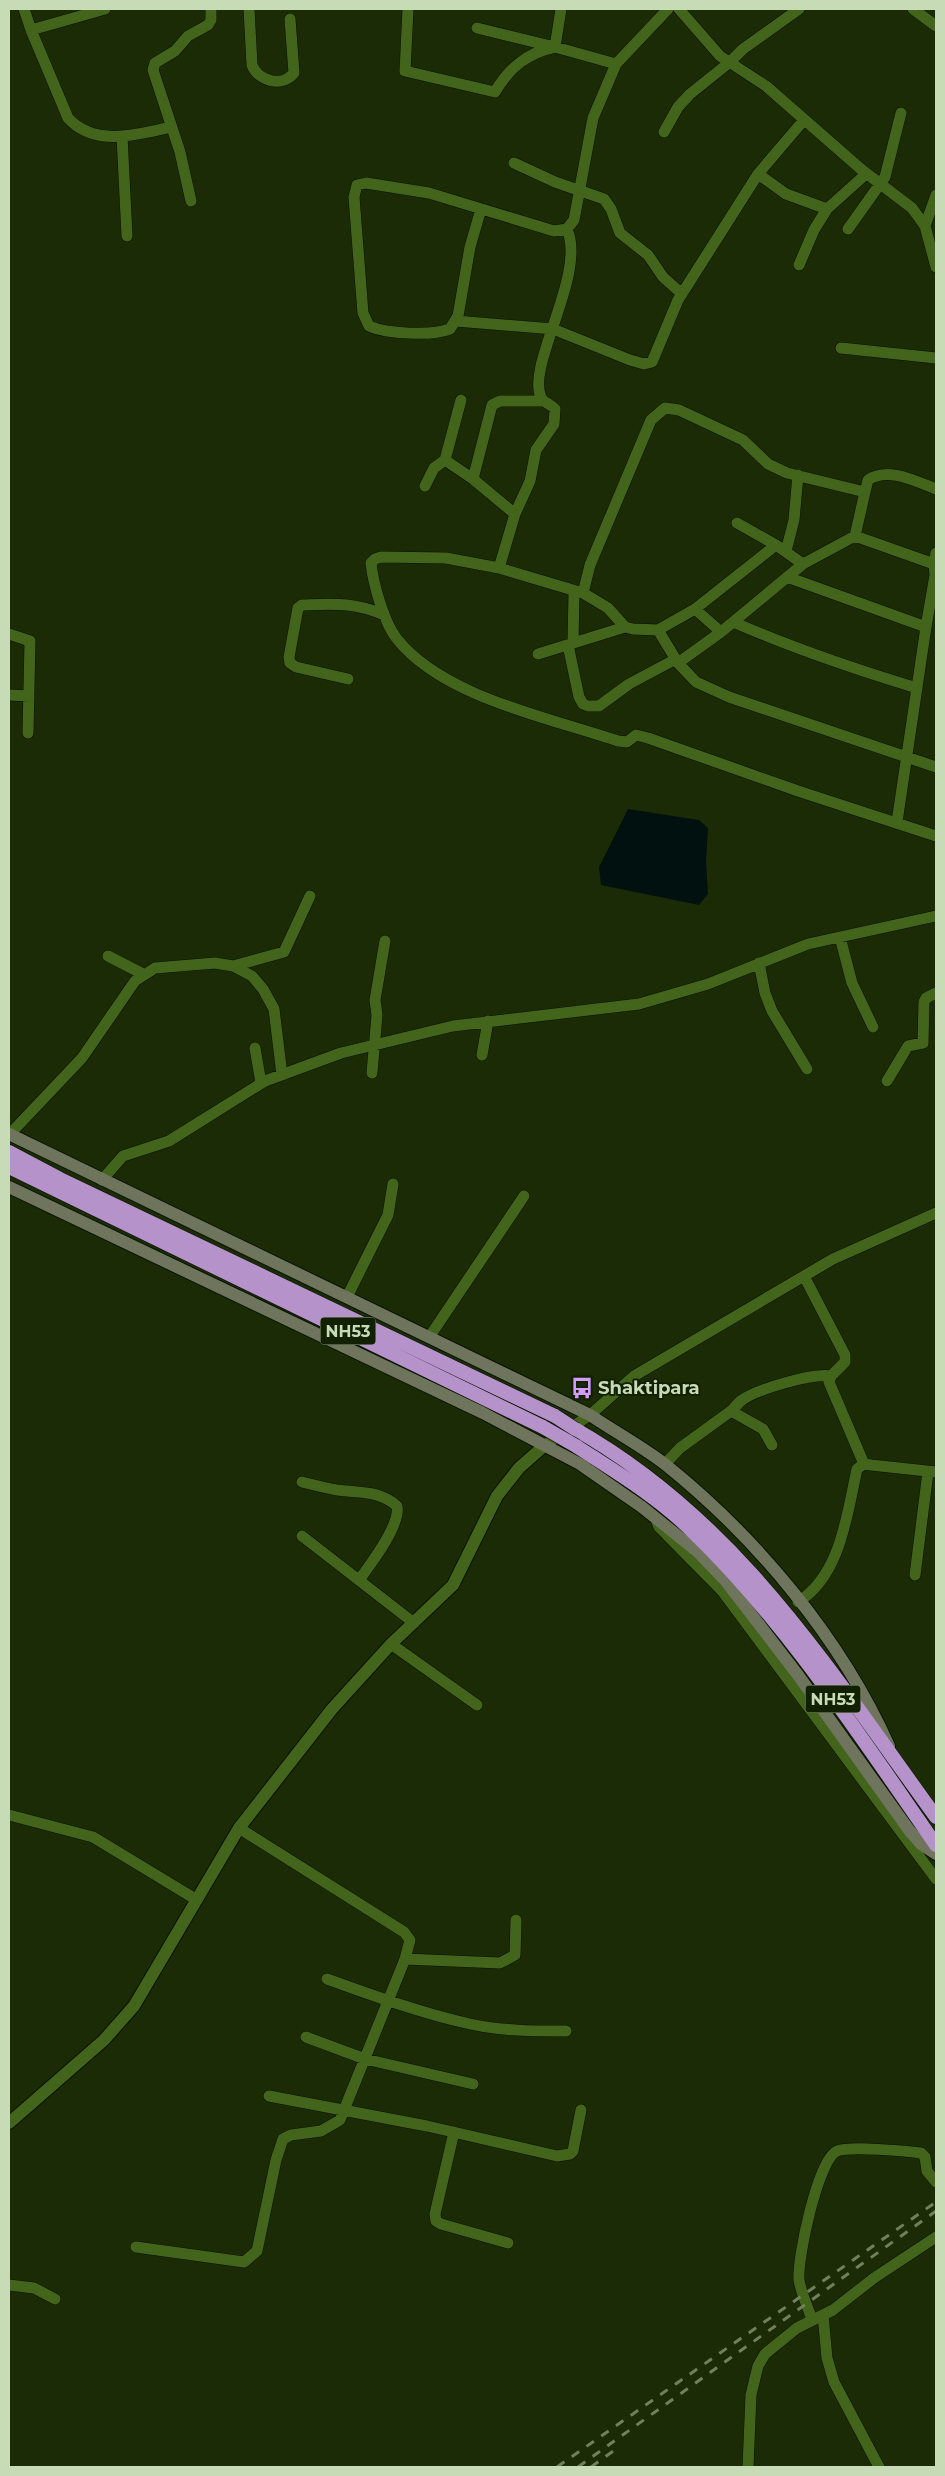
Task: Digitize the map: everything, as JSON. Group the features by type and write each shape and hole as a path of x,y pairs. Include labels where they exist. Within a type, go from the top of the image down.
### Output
{"highway":[{"name":"NH53","path":"9,1152 550,1431 653,1497 689,1528 726,1555 785,1610 936,1817"},
{"name":"NH53","path":"9,1167 200,1252"},
{"name":"NH53","path":"726,1555 936,1845"}],"main road":[{"path":"9,1135 430,1336 590,1416 665,1464 737,1529 798,1602 854,1677 874,1711 898,1764"},
{"path":"9,1187 483,1413 580,1464 654,1516 698,1552 725,1580 798,1675 909,1830 921,1844 936,1854"}],"street":[{"path":"24,9 68,118 77,128 90,134 122,136 139,135 171,127"},
{"path":"31,30 106,9"},
{"path":"190,201 180,152 154,75 154,67 158,60 175,51 188,36 208,25 211,20 211,9"},
{"path":"249,9 252,65 255,73 262,79 284,80 294,73 290,18"},
{"path":"408,9 405,71 495,92 515,65 554,47"},
{"path":"554,47 561,9"},
{"path":"481,210 470,247 456,321 450,329 433,334 374,328 366,322 354,188 361,183 400,187 430,193 554,231 567,229 574,220 592,118 616,64 668,9"},
{"path":"679,9 720,56 766,86 866,174 912,208 925,226 936,267"},
{"path":"664,132 678,107 690,94 743,49 799,9"},
{"path":"913,9 936,26"},
{"path":"477,28 616,64"},
{"path":"848,229 881,185 890,163 901,113"},
{"path":"456,321 553,329 630,360 648,364 655,357 682,294 758,174 804,120"},
{"path":"122,136 128,236"},
{"path":"514,163 579,192 604,199 611,210 620,233 648,255 663,277 682,294"},
{"path":"758,174 786,194 827,209"},
{"path":"799,265 814,230 827,209 866,174"},
{"path":"925,226 936,195"},
{"path":"543,401 538,388 542,365 572,253 572,242 567,229"},
{"path":"841,348 936,358"},
{"path":"425,486 434,468 445,460 461,400"},
{"path":"473,479 492,405 500,402 543,401 555,409 555,420 536,450 530,481 515,514 499,568"},
{"path":"864,492 798,475 768,464 743,440 679,410 665,408 659,412 651,420 622,485 579,593 570,644 579,697 583,704 599,706 635,680 677,661 721,632 804,564 855,536 868,480 877,475 886,474 936,489"},
{"path":"445,460 473,479 515,514"},
{"path":"538,654 625,627 658,630 695,609 781,548 794,520 798,475"},
{"path":"737,523 781,548 804,564"},
{"path":"855,536 935,571"},
{"path":"896,822 935,571 936,553"},
{"path":"625,627 608,608 579,593 499,568 446,558 378,558 371,566 384,615 396,638 418,661 451,682 490,700 618,741 625,742 632,737 648,738 798,791 936,836"},
{"path":"787,577 926,626"},
{"path":"348,679 296,667 290,663 289,658 298,608 302,605 348,604 368,607 384,615"},
{"path":"695,609 721,632"},
{"path":"733,622 827,660 917,688"},
{"path":"658,630 677,661 696,682 729,696 936,768"},
{"path":"9,634 30,641 28,733"},
{"path":"9,695 29,696"},
{"path":"233,966 284,952 310,896"},
{"path":"102,1180 123,1156 168,1141 261,1083 341,1053 453,1026 639,1004 708,984 808,944 936,916"},
{"path":"840,937 852,982 873,1027"},
{"path":"372,1072 376,1045 377,1015 375,1000 377,976 385,941"},
{"path":"108,956 144,974"},
{"path":"9,1135 82,1058 135,981 155,968 215,963 233,966 252,976 263,989 274,1008 282,1075"},
{"path":"759,963 764,993 772,1011 807,1069"},
{"path":"887,1081 908,1046 923,1043 924,1002 926,998 936,993"},
{"path":"482,1055 488,1021"},
{"path":"255,1048 261,1083"},
{"path":"347,1297 388,1215 392,1184"},
{"path":"430,1336 524,1196"},
{"path":"9,2124 104,2040 134,2006 239,1828 332,1709 391,1644 453,1584 497,1496 519,1468 545,1445 590,1416 634,1376 834,1259 936,1213"},
{"path":"804,1276 844,1355 845,1362 831,1376 829,1382 864,1464"},
{"path":"665,1464 680,1448 708,1425 731,1411 743,1400 760,1392 817,1375 831,1376"},
{"path":"731,1411 763,1429 772,1445"},
{"path":"798,1602 812,1593 831,1566 842,1531 857,1468 864,1464 932,1472 915,1576"},
{"path":"302,1482 337,1490 370,1492 384,1497 396,1506 396,1517 383,1545 359,1580"},
{"path":"654,1516 659,1527 723,1592 936,1879"},
{"path":"302,1536 414,1623"},
{"path":"391,1644 477,1705"},
{"path":"9,1815 93,1837 196,1900"},
{"path":"136,2247 244,2262 250,2260 257,2251 276,2160 283,2139 291,2135 328,2128 340,2120 346,2111 405,1959 410,1940 404,1932 239,1828"},
{"path":"405,1959 500,1964 508,1961 515,1955 516,1920"},
{"path":"327,1979 388,2001 472,2025 519,2031 566,2031"},
{"path":"306,2037 365,2059 473,2084"},
{"path":"269,2096 454,2132 557,2156 570,2154 581,2110"},
{"path":"454,2132 435,2214 436,2221 508,2243"},
{"path":"879,2467 834,2382 818,2318 799,2281 799,2261 814,2197 825,2164 837,2151 921,2153 925,2157 927,2171 936,2182"},
{"path":"748,2467 749,2409 758,2366 774,2347 797,2328 834,2310 874,2278 936,2237"},
{"path":"9,2284 34,2288 55,2298"}],"shaded area":[{"path":"628,809 699,820 708,828 706,861 708,894 699,905 601,885 599,867"}],"railway":[{"path":"557,2467 936,2202"},
{"path":"578,2467 936,2211"},
{"path":"591,2467 619,2447"}],"place":[{"name":"Shaktipara","path":"582,1388"}]}
